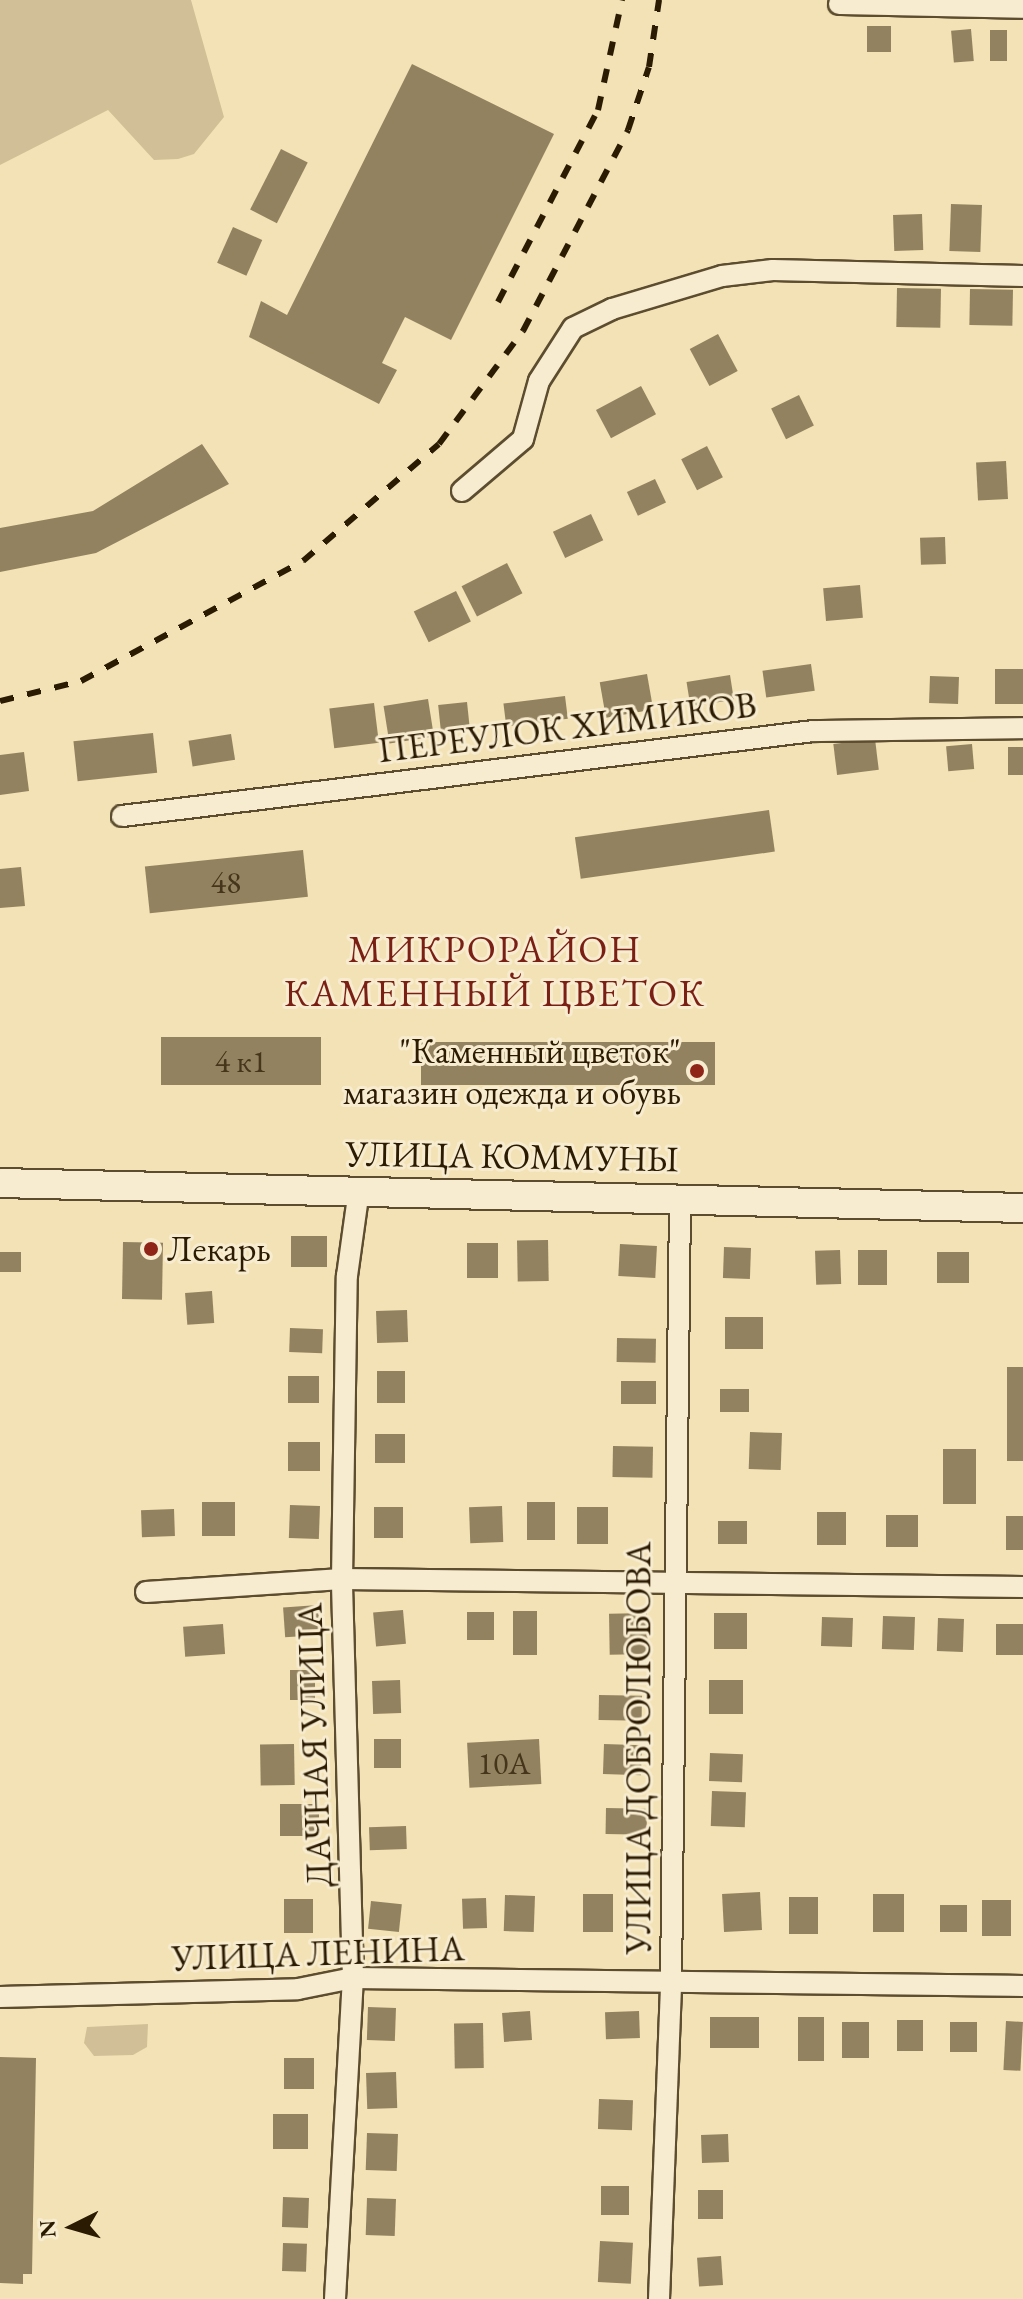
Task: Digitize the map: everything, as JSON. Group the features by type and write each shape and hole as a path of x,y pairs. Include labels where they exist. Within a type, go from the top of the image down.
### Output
{"street":[{"path":"839,4 1023,8"},
{"path":"462,491 523,439 544,368 573,328 642,299 722,276 773,270 1023,276"},
{"name":"ПЕРЕУЛОК ХИМИКОВ","path":"122,816 813,731 1023,728"},
{"name":"УЛИЦА КОММУНЫ","path":"0,1183 680,1197 1023,1208"},
{"name":"ДАЧНАЯ УЛИЦА","path":"335,2299 353,1978 342,1579 347,1276 359,1190"},
{"name":"УЛИЦА ДОБРОЛЮБОВА","path":"659,2299 671,1983 673,1586 680,1197"},
{"path":"146,1592 342,1579 673,1586 1023,1587"},
{"name":"УЛИЦА ЛЕНИНА","path":"0,1997 298,1989 353,1978 1023,1986"}],"shaded area":[{"path":"0,0 191,0 224,117 194,154 178,159 154,160 108,110 0,165"},
{"path":"148,2024 147,2047 133,2055 94,2056 84,2043 87,2027"}],"building":[{"path":"867,26 891,26 891,52 867,52"},
{"path":"971,29 974,61 954,63 951,31"},
{"path":"990,30 1007,30 1007,61 990,61"},
{"path":"412,64 554,134 451,340 405,317 382,363 397,370 379,404 249,337 261,301 287,315"},
{"path":"281,149 308,163 277,223 250,210"},
{"path":"951,204 982,205 980,252 949,251"},
{"path":"922,214 923,250 894,251 893,215"},
{"path":"233,227 262,240 246,276 217,263"},
{"path":"897,288 941,289 940,328 896,327"},
{"path":"970,289 1013,290 1012,326 969,325"},
{"path":"718,334 738,371 709,386 690,349"},
{"path":"641,386 656,414 611,438 596,410"},
{"path":"799,395 814,426 786,439 771,409"},
{"path":"202,444 229,484 96,553 0,572 0,528 93,511"},
{"path":"707,446 723,477 697,490 681,459"},
{"path":"1006,461 1008,499 978,501 976,463"},
{"path":"655,479 666,503 638,516 627,492"},
{"path":"591,514 603,540 565,558 553,532"},
{"path":"945,537 946,564 921,565 920,538"},
{"path":"507,563 522,593 477,616 462,586"},
{"path":"860,585 863,618 826,621 823,588"},
{"path":"456,591 471,622 429,642 414,612"},
{"path":"811,664 815,691 766,698 762,671"},
{"path":"995,669 1023,669 1023,704 995,704"},
{"path":"647,674 653,709 606,718 600,682"},
{"path":"730,675 734,700 690,707 687,682"},
{"path":"930,676 959,677 958,704 929,703"},
{"path":"565,696 568,719 506,726 503,704"},
{"path":"428,699 434,737 389,744 384,706"},
{"path":"467,702 470,730 441,733 438,705"},
{"path":"374,703 379,743 334,748 329,708"},
{"path":"153,733 157,773 78,781 73,741"},
{"path":"231,734 235,760 193,766 189,741"},
{"path":"875,739 879,770 837,775 833,744"},
{"path":"972,744 974,769 948,771 946,746"},
{"path":"1008,747 1023,747 1023,775 1008,775"},
{"path":"24,752 29,791 0,795 0,755"},
{"path":"769,810 775,852 581,879 575,837"},
{"path":"303,850 308,897 150,913 145,867"},
{"path":"21,867 25,906 0,908 0,869"},
{"path":"161,1037 321,1037 321,1085 161,1085"},
{"path":"421,1042 715,1042 715,1085 421,1085"},
{"path":"291,1236 327,1236 327,1267 291,1267"},
{"path":"548,1240 549,1281 518,1282 517,1241"},
{"path":"123,1242 163,1243 162,1300 122,1299"},
{"path":"467,1243 498,1243 498,1278 467,1278"},
{"path":"620,1244 657,1246 655,1278 618,1276"},
{"path":"724,1247 751,1248 750,1279 723,1278"},
{"path":"840,1250 841,1284 816,1285 815,1251"},
{"path":"858,1250 887,1250 887,1285 858,1285"},
{"path":"0,1252 21,1252 21,1272 0,1272"},
{"path":"937,1252 969,1252 969,1283 937,1283"},
{"path":"212,1291 214,1323 187,1325 185,1293"},
{"path":"407,1310 408,1342 377,1343 376,1311"},
{"path":"725,1317 763,1317 763,1349 725,1349"},
{"path":"290,1328 323,1329 322,1353 289,1352"},
{"path":"617,1338 656,1339 656,1363 617,1362"},
{"path":"1007,1367 1023,1367 1023,1461 1007,1461"},
{"path":"377,1371 405,1371 405,1403 377,1403"},
{"path":"288,1376 319,1376 319,1403 288,1403"},
{"path":"621,1381 656,1381 656,1404 621,1404"},
{"path":"720,1389 749,1389 749,1412 720,1412"},
{"path":"750,1432 782,1433 781,1470 749,1469"},
{"path":"375,1434 405,1434 405,1463 375,1463"},
{"path":"288,1442 320,1442 320,1471 288,1471"},
{"path":"613,1446 653,1447 652,1478 612,1477"},
{"path":"943,1449 976,1449 976,1504 943,1504"},
{"path":"202,1502 235,1502 235,1536 202,1536"},
{"path":"527,1502 555,1502 555,1540 527,1540"},
{"path":"290,1505 320,1506 319,1539 289,1538"},
{"path":"502,1506 503,1542 470,1543 469,1507"},
{"path":"374,1507 403,1507 403,1538 374,1538"},
{"path":"577,1507 608,1507 608,1544 577,1544"},
{"path":"174,1509 175,1536 142,1537 141,1510"},
{"path":"817,1512 846,1512 846,1545 817,1545"},
{"path":"886,1515 918,1515 918,1547 886,1547"},
{"path":"1006,1516 1023,1516 1023,1550 1006,1550"},
{"path":"718,1521 747,1521 747,1544 718,1544"},
{"path":"318,1605 320,1635 285,1637 283,1607"},
{"path":"403,1610 406,1644 376,1646 373,1613"},
{"path":"513,1611 537,1611 537,1655 513,1655"},
{"path":"467,1612 494,1612 494,1640 467,1640"},
{"path":"647,1613 648,1654 610,1655 609,1614"},
{"path":"714,1613 747,1613 747,1649 714,1649"},
{"path":"883,1616 915,1617 914,1650 882,1649"},
{"path":"822,1617 853,1618 852,1647 821,1646"},
{"path":"938,1618 964,1619 963,1652 937,1651"},
{"path":"223,1624 225,1654 185,1657 183,1627"},
{"path":"996,1624 1023,1624 1023,1655 996,1655"},
{"path":"290,1670 315,1670 315,1700 290,1700"},
{"path":"400,1680 401,1713 373,1714 372,1681"},
{"path":"709,1680 743,1680 743,1714 709,1714"},
{"path":"599,1695 642,1696 642,1721 599,1720"},
{"path":"374,1739 401,1739 401,1768 374,1768"},
{"path":"539,1739 541,1784 469,1788 467,1743"},
{"path":"294,1744 295,1785 261,1786 260,1745"},
{"path":"604,1744 642,1745 641,1775 603,1774"},
{"path":"710,1753 743,1754 742,1782 709,1781"},
{"path":"712,1791 746,1792 745,1827 711,1826"},
{"path":"280,1804 319,1804 319,1836 280,1836"},
{"path":"606,1808 647,1809 647,1835 606,1834"},
{"path":"406,1826 407,1849 370,1850 369,1827"},
{"path":"760,1892 762,1930 724,1932 722,1894"},
{"path":"583,1894 613,1894 613,1932 583,1932"},
{"path":"873,1894 904,1894 904,1932 873,1932"},
{"path":"505,1895 535,1896 534,1932 504,1931"},
{"path":"789,1897 818,1897 818,1934 789,1934"},
{"path":"486,1898 487,1928 463,1929 462,1899"},
{"path":"284,1899 313,1899 313,1933 284,1933"},
{"path":"982,1900 1011,1900 1011,1936 982,1936"},
{"path":"371,1901 402,1904 399,1932 368,1929"},
{"path":"940,1905 967,1905 967,1932 940,1932"},
{"path":"368,2007 396,2008 395,2041 367,2040"},
{"path":"530,2011 532,2040 504,2042 502,2013"},
{"path":"639,2011 640,2038 606,2039 605,2012"},
{"path":"710,2017 759,2017 759,2048 710,2048"},
{"path":"798,2017 824,2017 824,2061 798,2061"},
{"path":"897,2020 923,2020 923,2051 897,2051"},
{"path":"1006,2021 1023,2022 1020,2071 1003,2070"},
{"path":"842,2022 869,2022 869,2058 842,2058"},
{"path":"950,2022 977,2022 977,2052 950,2052"},
{"path":"483,2023 484,2068 455,2068 454,2024"},
{"path":"0,2057 36,2058 32,2274 23,2274 23,2284 0,2283"},
{"path":"284,2058 314,2058 314,2089 284,2089"},
{"path":"396,2072 397,2108 367,2109 366,2073"},
{"path":"599,2099 633,2100 632,2130 598,2129"},
{"path":"273,2114 308,2114 308,2149 273,2149"},
{"path":"367,2133 398,2134 397,2171 366,2170"},
{"path":"728,2134 729,2162 702,2163 701,2135"},
{"path":"601,2186 629,2186 629,2215 601,2215"},
{"path":"698,2190 723,2190 723,2219 698,2219"},
{"path":"283,2197 309,2198 308,2228 282,2227"},
{"path":"367,2198 396,2199 395,2236 366,2235"},
{"path":"600,2241 633,2243 631,2284 598,2282"},
{"path":"283,2243 307,2244 306,2272 282,2271"},
{"path":"721,2256 723,2285 699,2287 697,2258"}],"railway":[{"path":"498,302 598,110 622,0"},
{"path":"0,701 81,681 303,561 439,444 523,331 628,130 649,67 659,0"}],"place":[{"name":"\"Каменный цветок\" магазин одежда и обувь","path":"697,1071"},
{"name":"Лекарь","path":"151,1249"}],"district":[{"name":"МИКРОРАЙОН КАМЕННЫЙ ЦВЕТОК","path":"495,971"}]}
